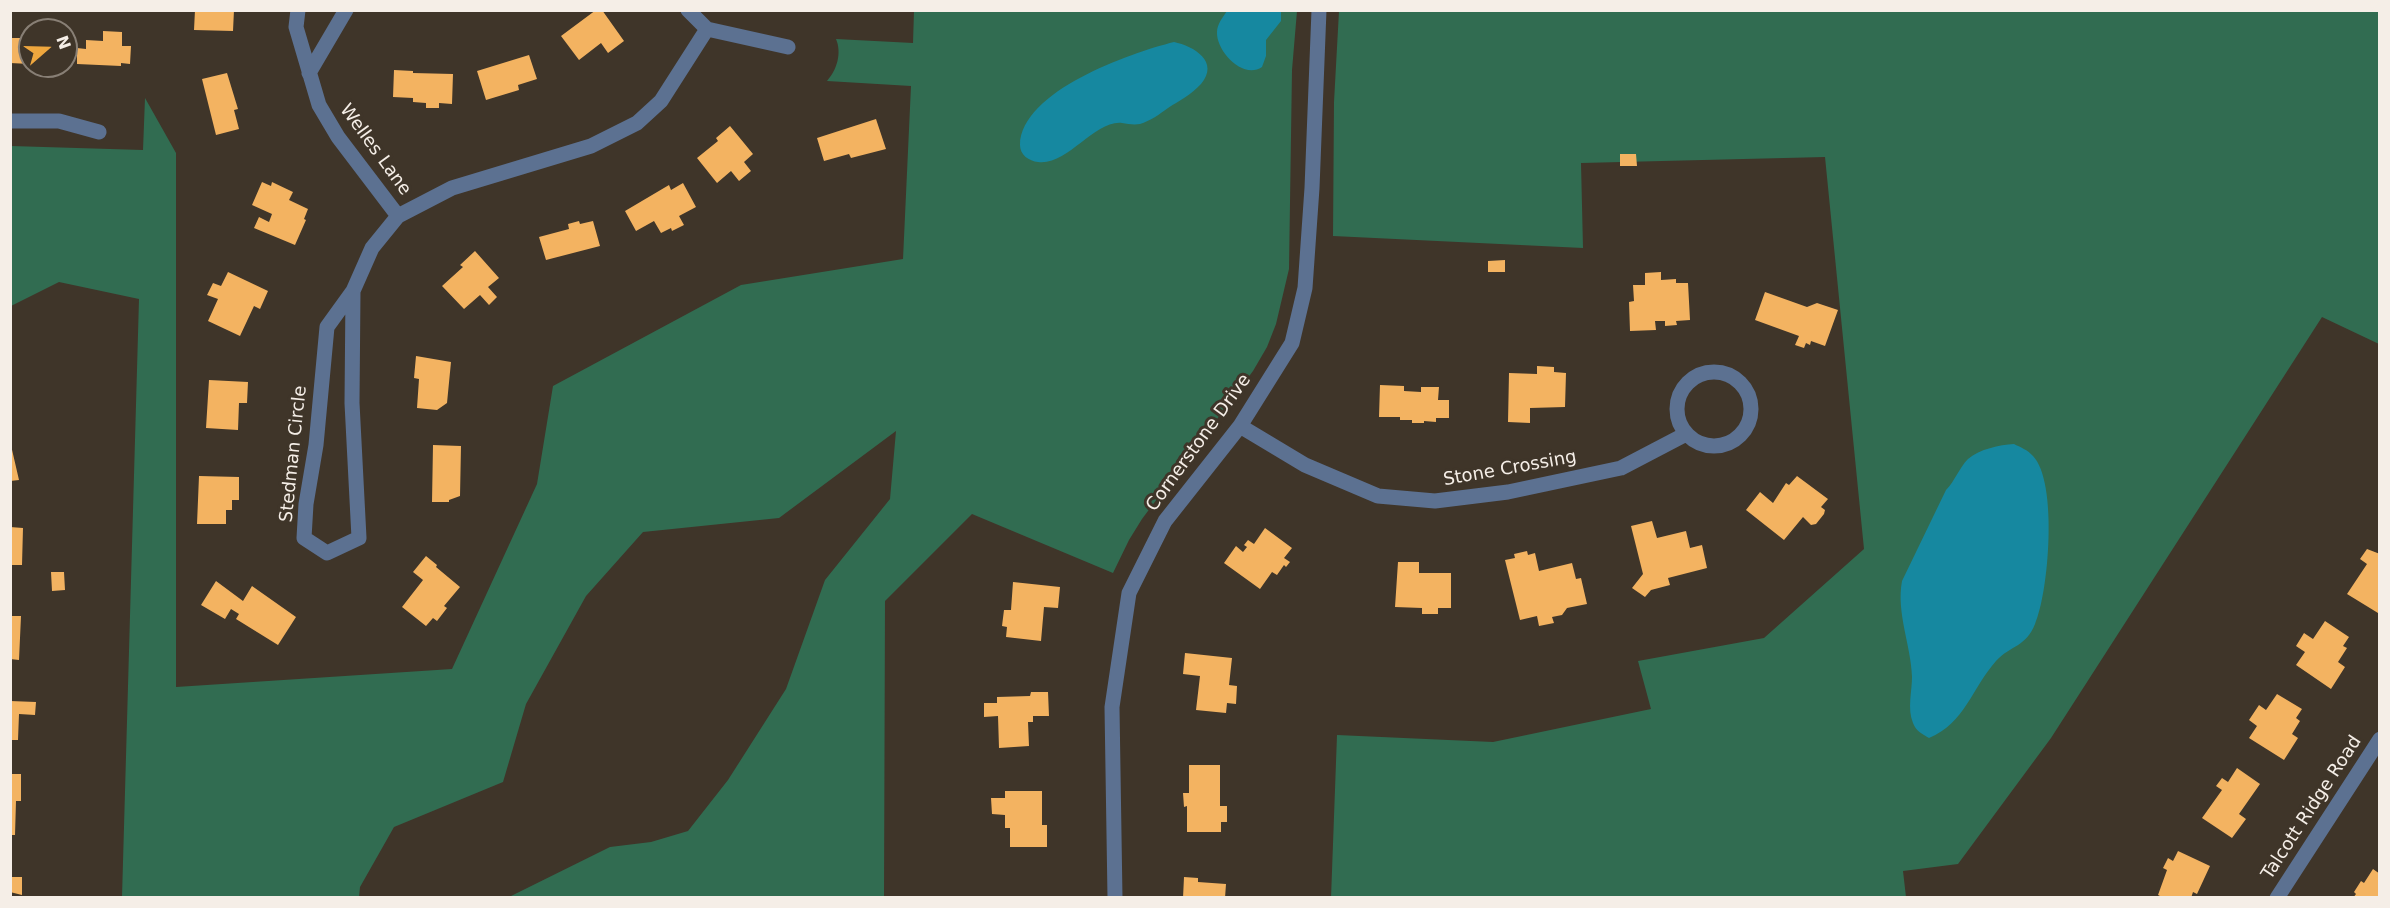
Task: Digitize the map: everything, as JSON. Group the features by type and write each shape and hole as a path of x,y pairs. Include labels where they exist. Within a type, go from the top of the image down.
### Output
{"street":[{"name":"Welles Lane","path":"298,10 296,27 319,105 338,137 398,216"},
{"path":"309,73 345,10"},
{"path":"688,10 707,29 788,47"},
{"name":"Cornerstone Drive","path":"1115,897 1112,707 1129,593 1165,521 1240,426 1292,343 1305,288 1312,188 1319,10"},
{"name":"Stedman Circle","path":"353,291 352,403 359,538 327,553 304,538 306,504 316,445 327,327 353,291 372,248 398,216 452,188 591,146 637,123 661,101 707,29"},
{"path":"10,121 59,121 99,132"},
{"path":"1716,371 1729,374 1741,383 1748,394 1751,412 1748,425 1736,439 1724,445 1709,446 1696,442 1686,434 1677,416 1677,403 1681,390 1690,380 1702,373 1716,371"},
{"name":"Stone Crossing","path":"1240,426 1305,465 1378,496 1435,501 1508,492 1621,468 1686,434"},
{"name":"Talcott Ridge Road","path":"2277,897 2379,739"}],"green space":[{"path":"914,11 1297,11 1292,70 1289,269 1276,324 1267,347 1253,371 1142,519 1113,573 972,514 885,601 884,897 509,897 610,847 651,842 688,831 728,780 786,689 825,580 890,499 896,431 779,518 643,532 586,596 526,704 503,782 394,827 360,887 359,897 122,897 139,299 59,282 11,306 11,146 143,150 145,98 176,153 176,687 452,669 537,484 553,386 741,285 903,259 911,86 827,81 838,61 839,50 836,39 913,43"},
{"path":"1339,11 2379,11 2379,344 2322,317 2051,738 1958,864 1903,871 1906,897 1331,898 1337,735 1493,742 1651,709 1638,661 1764,638 1864,549 1825,157 1581,163 1583,248 1333,236 1334,102"}],"water":[{"path":"1227,11 1281,11 1281,21 1266,40 1266,56 1262,67 1247,70 1239,67 1226,55 1217,32 1219,23"},
{"path":"1174,42 1196,51 1206,62 1208,69 1206,76 1190,94 1144,123 1112,124 1101,128 1060,157 1038,162 1023,155 1020,145 1025,126 1038,108 1058,92 1106,65"},
{"path":"2014,444 2033,456 2041,469 2046,489 2049,538 2040,609 2031,632 2023,642 1996,661 1960,714 1941,731 1929,738 1914,726 1911,718 1912,677 1902,617 1902,581 1946,490 1968,459 1984,450"}],"building":[{"path":"195,10 234,10 233,31 194,30"},
{"path":"596,10 602,10 624,41 608,53 601,43 579,60 561,36"},
{"path":"103,31 122,32 122,46 131,46 130,64 121,63 121,66 78,64 78,48 86,49 86,40 103,41"},
{"path":"10,38 18,38 18,63 10,63"},
{"path":"529,55 537,79 518,85 519,90 486,100 477,71"},
{"path":"394,70 453,74 452,104 439,103 439,108 426,108 426,103 413,102 413,98 393,97"},
{"path":"227,73 238,109 234,110 239,129 216,135 202,79"},
{"path":"876,119 886,149 851,158 849,154 824,161 817,138"},
{"path":"730,126 753,154 744,162 751,171 739,181 731,171 717,183 697,158 718,141 716,138"},
{"path":"1620,154 1636,154 1637,166 1620,166"},
{"path":"262,182 271,186 272,182 293,192 289,200 308,209 304,219 306,220 295,245 254,228 259,217 269,222 272,214 252,205"},
{"path":"683,183 696,207 679,216 684,225 661,233 654,221 636,231 625,211 669,185 671,190"},
{"path":"579,221 580,224 593,221 600,246 546,260 539,237 569,229 568,224"},
{"path":"475,251 499,278 488,287 497,297 489,305 480,295 464,309 442,286 463,267 460,265"},
{"path":"1505,260 1505,272 1488,272 1488,261"},
{"path":"228,272 268,291 260,309 254,306 240,336 208,321 218,299 207,295 213,283 221,286"},
{"path":"1661,272 1661,280 1676,279 1676,283 1688,283 1690,320 1676,321 1677,325 1665,326 1665,321 1655,321 1656,330 1630,331 1629,302 1634,301 1633,285 1645,285 1645,273"},
{"path":"1765,292 1807,307 1817,303 1838,310 1825,346 1811,341 1810,345 1806,343 1804,348 1795,345 1799,336 1755,320"},
{"path":"416,356 451,362 447,403 437,410 417,408 419,379 414,378"},
{"path":"1537,366 1554,367 1554,372 1566,373 1565,407 1530,408 1530,423 1508,422 1509,373 1537,374"},
{"path":"209,380 248,382 247,403 239,403 238,430 206,428"},
{"path":"1380,385 1404,386 1404,391 1421,392 1421,387 1439,387 1438,400 1449,400 1449,418 1436,418 1436,422 1412,423 1412,420 1400,420 1400,417 1379,417"},
{"path":"10,441 19,480 10,481"},
{"path":"433,445 461,446 460,496 449,502 432,502"},
{"path":"199,476 239,477 239,500 232,500 232,510 226,510 226,524 197,524"},
{"path":"1797,476 1828,499 1821,507 1825,510 1824,514 1816,524 1811,525 1803,517 1784,540 1746,510 1760,492 1773,503 1786,483 1789,485"},
{"path":"1652,521 1657,538 1686,531 1690,548 1702,545 1707,568 1668,578 1670,585 1651,590 1645,597 1632,588 1643,574 1631,526"},
{"path":"10,527 23,528 22,565 10,565"},
{"path":"1265,528 1292,548 1284,558 1290,562 1286,567 1284,565 1277,575 1272,572 1260,589 1224,563 1236,546 1243,552 1248,540 1254,544"},
{"path":"2367,549 2380,554 2380,610 2378,613 2347,594 2367,564 2360,559"},
{"path":"1527,551 1528,555 1535,553 1539,571 1572,563 1576,579 1581,578 1587,604 1567,608 1562,615 1552,617 1554,623 1539,626 1537,616 1520,620 1505,560 1515,558 1514,554"},
{"path":"426,556 460,587 444,606 447,608 437,621 433,618 426,626 402,607 423,580 413,572"},
{"path":"1398,562 1419,562 1419,573 1451,573 1451,608 1438,608 1438,614 1422,614 1422,608 1395,607"},
{"path":"51,572 64,572 65,590 52,591"},
{"path":"216,581 243,601 252,586 296,617 278,645 236,619 239,614 231,609 225,619 201,605"},
{"path":"1013,582 1060,587 1058,608 1044,607 1041,641 1006,637 1007,627 1002,626 1004,610 1011,610"},
{"path":"10,616 21,616 19,660 10,659"},
{"path":"2325,621 2349,637 2343,646 2347,648 2338,662 2345,667 2331,689 2296,665 2305,652 2296,646 2304,633 2313,639"},
{"path":"1185,653 1232,658 1229,685 1237,686 1236,704 1227,703 1226,713 1196,710 1200,676 1183,674"},
{"path":"1031,692 1048,692 1049,716 1033,716 1033,722 1028,722 1029,746 999,748 998,716 984,717 984,703 997,703 997,697 1030,696"},
{"path":"2277,694 2302,709 2296,718 2300,721 2292,734 2298,738 2284,760 2249,738 2257,726 2249,720 2259,705 2266,710"},
{"path":"10,701 36,702 35,715 19,714 18,740 10,740"},
{"path":"1189,765 1220,765 1220,806 1227,806 1227,822 1221,822 1221,832 1187,832 1187,806 1184,807 1183,793 1189,793"},
{"path":"2237,768 2260,784 2239,814 2246,819 2232,838 2202,818 2222,790 2216,786 2222,778 2228,782"},
{"path":"10,774 21,774 21,801 16,801 15,835 10,835"},
{"path":"1005,791 1042,791 1042,825 1047,825 1047,847 1010,847 1010,828 1005,828 1005,815 992,814 991,798 1005,798"},
{"path":"2178,851 2210,866 2197,894 2193,892 2191,898 2164,898 2158,895 2167,870 2163,868 2168,858 2173,861"},
{"path":"2373,869 2380,874 2380,898 2353,898 2361,881 2364,883"},
{"path":"10,877 22,877 22,895 10,892"},
{"path":"1184,877 1198,878 1198,882 1226,884 1225,898 1183,898"}]}
